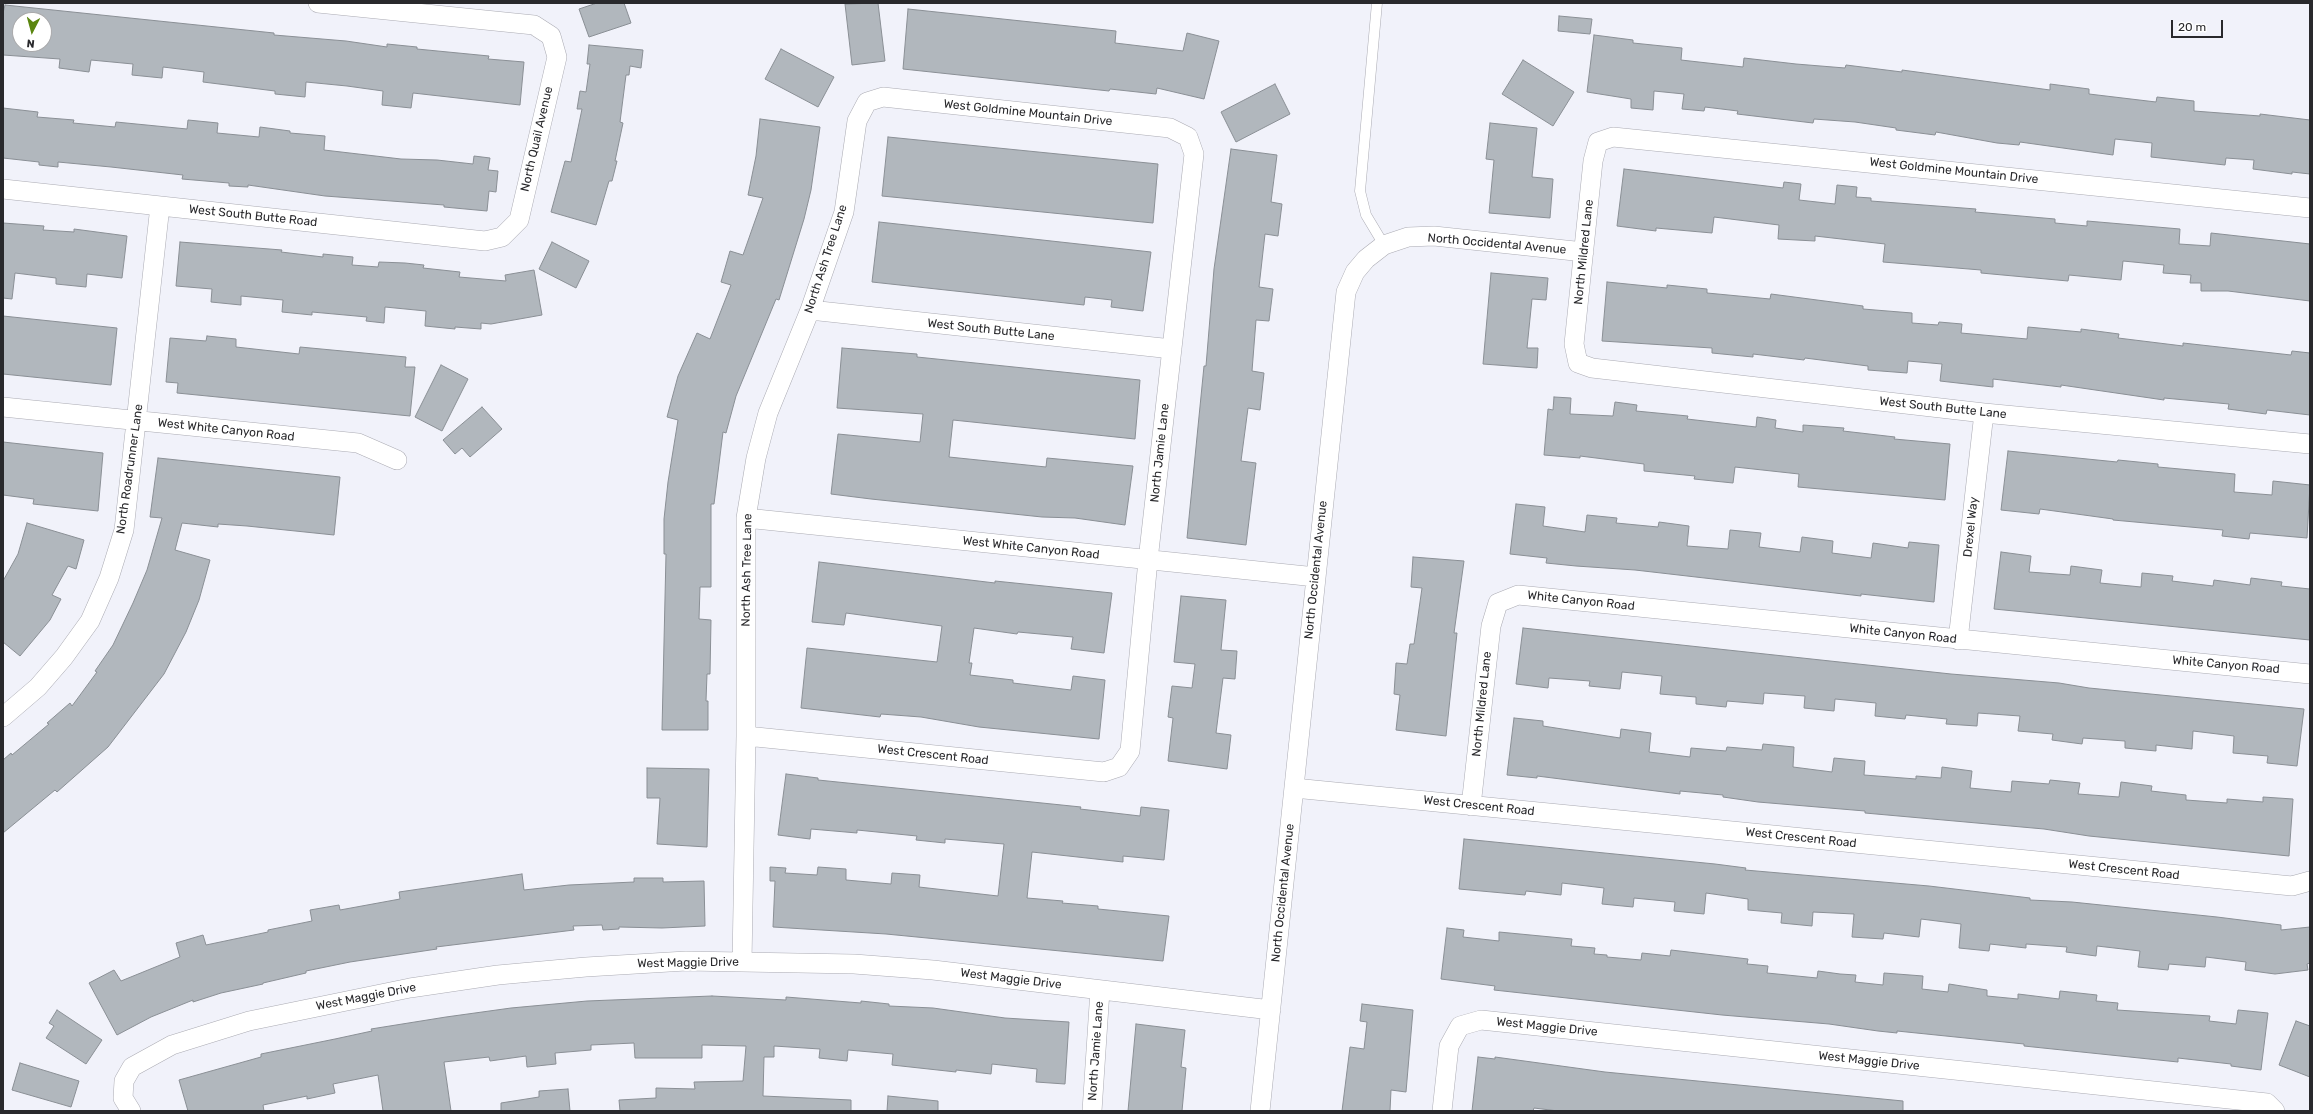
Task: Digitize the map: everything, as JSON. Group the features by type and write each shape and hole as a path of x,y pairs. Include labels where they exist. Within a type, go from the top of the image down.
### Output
{"street":[{"name":"North Quail Avenue","path":"318,3 534,25 551,36 557,57 520,212 518,220 502,237"},
{"name":"West Goldmine Mountain Drive","path":"867,102 883,97 1170,128 1188,137"},
{"name":"North Ash Tree Lane","path":"742,962 746,736 746,518 756,458 768,413 810,310 844,212 857,121 867,102"},
{"name":"North Jamie Lane","path":"1119,767 1130,751 1148,560 1194,154 1188,137"},
{"name":"West Goldmine Mountain Drive","path":"1598,142 1613,137 2310,208"},
{"name":"North Mildred Lane","path":"1578,362 1574,344 1593,161 1598,142"},
{"name":"West South Butte Road","path":"3,189 485,241 502,237"},
{"name":"North Roadrunner Lane","path":"3,717 38,687 64,657 90,621 110,578 124,530 138,421 160,206"},
{"name":"North Occidental Avenue","path":"1260,1111 1346,292 1355,272 1366,259 1384,245 1408,237 1434,236 1584,252"},
{"name":"West South Butte Lane","path":"810,310 1172,349"},
{"name":"West South Butte Lane","path":"1578,362 1592,368 1984,413 2310,444"},
{"name":"West White Canyon Road","path":"3,407 358,443 397,460"},
{"name":"Drexel Way","path":"1958,640 1984,413"},
{"name":"West White Canyon Road","path":"746,518 1316,577"},
{"name":"White Canyon Road","path":"1498,603 1518,595 2310,674"},
{"name":"North Mildred Lane","path":"1471,806 1491,626 1498,603"},
{"name":"West Crescent Road","path":"746,736 1104,772 1119,767"},
{"name":"West Crescent Road","path":"1294,788 2284,886 2309,882"},
{"name":"West Maggie Drive","path":"131,1111 123,1098 124,1081 132,1068 179,1043 249,1021 410,988 498,975 586,967 686,961 854,964 932,970 1271,1010"},
{"name":"North Jamie Lane","path":"1092,1111 1100,990"},
{"name":"West Maggie Drive","path":"1442,1111 1449,1046 1460,1026 1482,1020 2267,1103 2275,1111"}],"lane":[{"path":"1377,3 1360,191 1366,215 1384,245"}],"building":[{"path":"597,3 624,3 631,23 589,37 579,9"},
{"path":"878,3 885,61 852,65 845,4"},
{"path":"5,5 274,33 274,35 346,41 387,47 387,44 417,47 417,49 489,56 488,59 524,62 520,105 413,93 411,108 382,105 383,91 347,86 306,82 305,97 275,94 275,91 203,82 204,72 163,67 162,78 132,75 133,64 91,60 89,72 59,68 60,59 3,55 3,13"},
{"path":"908,9 1116,31 1115,43 1183,51 1187,33 1219,41 1204,99 1157,88 1156,94 1110,89 1109,91 903,69"},
{"path":"1559,16 1592,19 1590,34 1558,31"},
{"path":"1594,35 1633,40 1633,43 1682,48 1681,60 1743,67 1744,58 1845,68 1846,65 1902,72 1902,70 2050,90 2050,84 2089,89 2089,94 2156,102 2157,97 2194,101 2194,111 2260,116 2260,114 2310,120 2310,174 2292,172 2292,174 2253,169 2254,160 2226,158 2225,165 2151,157 2152,143 2115,139 2113,155 2020,142 2019,145 1997,143 1936,132 1935,135 1896,130 1896,128 1855,122 1814,119 1813,123 1737,114 1738,111 1705,107 1704,111 1682,109 1684,94 1654,91 1653,110 1631,108 1631,99 1587,92"},
{"path":"589,45 643,50 641,68 630,66 629,75 626,75 620,122 623,123 615,161 617,161 612,181 609,181 596,225 551,212 565,161 571,162 582,109 577,109 580,91 586,92 590,64 587,64"},
{"path":"781,49 834,77 818,107 765,79"},
{"path":"1523,60 1574,92 1553,126 1502,94"},
{"path":"1275,84 1290,114 1236,142 1221,112"},
{"path":"3,108 38,112 37,117 74,120 73,123 115,127 116,122 187,129 188,120 218,123 217,133 259,137 260,127 290,131 290,133 325,136 324,150 401,159 437,160 473,164 474,156 490,158 488,170 498,171 496,192 489,191 487,211 444,207 444,205 325,196 248,185 248,187 229,186 229,183 182,179 183,175 111,167 58,162 58,167 39,165 39,162 3,158"},
{"path":"760,119 820,127 811,190 804,219 779,300 776,299 736,396 726,433 723,432 714,504 711,504 711,587 700,587 699,619 711,620 710,674 707,674 706,701 708,701 708,730 662,730 666,554 664,554 664,519 668,482 678,420 667,417 678,376 697,333 710,339 731,285 721,282 730,251 743,255 763,198 748,195 756,156"},
{"path":"1490,123 1537,128 1532,177 1553,179 1550,218 1489,213 1494,160 1486,159"},
{"path":"888,137 1158,164 1153,223 882,196"},
{"path":"1231,149 1277,155 1271,202 1282,204 1278,236 1265,234 1259,287 1273,289 1269,321 1256,320 1252,371 1264,373 1260,410 1248,408 1241,461 1256,463 1246,545 1187,538 1204,366 1206,366 1214,269"},
{"path":"1624,169 1783,188 1784,182 1801,184 1799,200 1835,204 1837,185 1857,187 1856,197 1871,198 1871,201 1976,209 1975,212 2055,219 2055,223 2087,226 2087,221 2180,229 2179,244 2210,246 2211,233 2310,244 2310,301 2228,291 2201,291 2201,283 2190,283 2191,275 2163,273 2164,265 2123,261 2121,280 2069,275 2068,281 1981,273 1981,270 1883,262 1885,244 1815,236 1815,241 1778,239 1779,225 1714,217 1712,233 1656,228 1656,231 1617,226"},
{"path":"879,222 1151,252 1143,311 1111,307 1112,300 1085,297 1084,305 872,282"},
{"path":"3,223 44,226 43,230 74,232 74,229 127,236 122,278 87,274 86,287 56,284 56,278 15,273 12,299 3,298"},
{"path":"180,242 282,250 281,252 323,257 323,254 353,257 352,265 378,267 379,262 424,265 423,268 460,272 459,277 506,281 505,275 534,270 542,315 491,324 481,323 481,329 455,327 455,329 425,326 426,311 385,307 384,323 366,321 367,317 312,312 312,315 282,312 283,300 241,296 241,305 211,302 212,289 176,286"},
{"path":"552,242 589,261 576,288 539,269"},
{"path":"1491,273 1548,278 1546,300 1532,299 1527,348 1538,348 1537,368 1483,364"},
{"path":"1607,282 1667,288 1667,285 1707,289 1707,293 1770,299 1771,294 1863,306 1863,309 1912,313 1912,323 1938,325 1939,322 1962,324 1961,333 2027,339 2028,327 2081,332 2081,329 2119,334 2118,338 2183,346 2183,343 2291,355 2292,351 2310,353 2310,415 2267,410 2266,414 2228,409 2229,404 2164,398 2164,400 2061,385 2061,387 1993,379 1993,387 1940,381 1942,364 1908,361 1907,373 1868,370 1868,366 1805,358 1804,360 1753,354 1753,357 1712,353 1712,348 1602,341"},
{"path":"3,316 117,328 111,385 3,374"},
{"path":"207,336 236,339 236,347 299,354 300,347 406,357 405,367 415,367 410,416 177,393 178,383 166,382 170,338 206,341"},
{"path":"842,348 917,354 917,357 1140,380 1135,439 953,420 949,457 1046,467 1047,458 1133,466 1125,525 1075,518 1042,517 831,494 838,434 920,442 923,414 837,408"},
{"path":"441,365 468,379 442,431 415,417"},
{"path":"1554,397 1571,398 1570,414 1613,416 1615,402 1637,405 1636,411 1688,416 1687,419 1756,427 1757,417 1776,420 1775,428 1803,432 1803,425 1844,428 1843,431 1895,437 1894,439 1950,444 1945,500 1798,487 1799,474 1735,467 1733,483 1694,479 1695,476 1644,471 1644,464 1580,456 1580,458 1544,455 1548,409 1553,410"},
{"path":"482,407 502,429 470,457 462,448 455,454 443,440"},
{"path":"3,442 103,453 98,511 33,504 34,499 3,495"},
{"path":"2008,451 2117,462 2118,460 2158,464 2158,467 2235,474 2234,492 2272,495 2273,481 2310,485 2307,538 2250,533 2249,539 2222,536 2223,530 2113,520 2040,509 2039,514 2001,510"},
{"path":"158,458 340,477 334,535 247,526 218,524 218,527 182,523 175,550 210,560 199,600 186,632 164,674 108,747 57,792 55,790 3,833 3,760 11,753 12,755 49,724 47,723 70,703 72,706 97,672 95,671 113,645 147,570 162,518 150,517"},
{"path":"1516,504 1545,507 1543,526 1585,532 1587,515 1617,518 1616,523 1658,527 1659,522 1689,526 1687,546 1728,549 1730,530 1761,533 1759,547 1800,552 1802,537 1833,541 1832,553 1871,558 1873,543 1908,548 1909,542 1939,545 1934,602 1861,594 1861,596 1635,570 1546,563 1547,558 1510,554"},
{"path":"27,523 84,540 76,569 68,566 52,595 61,599 50,620 20,656 3,642 3,581 18,554"},
{"path":"2001,552 2031,556 2029,572 2070,575 2071,566 2102,570 2100,583 2141,587 2142,573 2173,576 2172,581 2213,586 2214,580 2250,585 2251,578 2282,582 2281,586 2310,589 2310,640 1994,609"},
{"path":"1413,557 1464,561 1454,633 1457,633 1446,736 1396,730 1400,695 1394,694 1396,663 1407,664 1410,644 1414,644 1422,588 1411,587"},
{"path":"819,562 995,583 995,581 1112,593 1104,653 1071,649 1073,637 1018,632 1017,634 974,628 969,663 972,663 970,675 1013,680 1013,683 1071,690 1073,676 1105,680 1099,739 979,727 921,717 881,714 880,717 801,708 807,648 937,662 942,626 846,613 844,625 812,622"},
{"path":"1181,596 1226,600 1221,650 1237,651 1235,679 1223,678 1216,733 1231,735 1227,769 1168,761 1173,718 1168,717 1172,686 1192,688 1195,664 1174,662"},
{"path":"1523,628 1951,674 2059,683 2089,688 2304,709 2297,766 2267,763 2268,756 2233,753 2234,736 2193,731 2192,749 2156,745 2156,751 2125,748 2125,741 2083,738 2082,744 2052,740 2053,734 2018,731 2020,716 1978,713 1977,726 1946,724 1947,719 1906,715 1905,719 1875,716 1876,703 1835,699 1834,711 1804,708 1805,696 1764,693 1763,704 1727,701 1726,707 1696,704 1696,697 1660,694 1662,676 1622,672 1620,689 1589,686 1590,681 1549,678 1548,688 1516,684"},
{"path":"1514,718 1543,721 1543,726 1620,738 1621,729 1651,733 1649,752 1690,757 1691,748 1726,751 1727,747 1762,750 1763,744 1794,747 1793,767 1832,772 1834,758 1865,761 1864,775 1916,779 1916,776 1941,778 1942,767 1972,771 1970,788 2011,792 2012,781 2049,784 2050,780 2080,783 2078,794 2119,797 2121,782 2152,786 2151,791 2186,795 2186,800 2227,803 2227,799 2263,802 2263,797 2293,799 2289,856 2089,836 2044,829 1758,802 1723,797 1723,795 1680,791 1680,794 1537,776 1537,778 1507,775"},
{"path":"647,768 709,769 707,847 657,844 660,798 647,798"},
{"path":"786,774 818,778 818,780 1081,807 1080,809 1140,816 1141,807 1169,810 1164,860 1123,856 1123,862 1032,852 1027,898 1098,906 1098,909 1169,916 1163,961 886,934 773,927 775,881 770,881 770,867 786,868 785,873 817,875 818,867 846,869 846,880 891,884 892,873 920,875 919,887 998,896 1004,844 945,839 945,843 916,840 917,836 857,830 857,833 811,829 810,839 778,835"},
{"path":"1464,839 1715,864 1746,868 1745,870 1929,886 2030,898 2030,900 2072,902 2217,917 2281,925 2281,930 2310,927 2310,963 2307,964 2308,970 2275,974 2245,970 2246,962 2206,957 2205,967 2169,964 2168,970 2138,967 2140,951 2097,946 2096,956 2066,952 2067,947 2026,944 2026,948 1990,944 1989,951 1959,948 1961,924 1921,919 1919,937 1884,933 1883,939 1852,937 1854,914 1813,912 1812,926 1781,923 1782,913 1748,910 1748,899 1706,893 1704,914 1674,911 1675,902 1634,898 1633,907 1602,904 1604,888 1562,883 1561,895 1526,891 1525,895 1459,889"},
{"path":"522,874 524,890 569,885 634,882 634,878 663,878 663,882 704,881 705,926 662,928 619,927 619,929 603,930 602,925 573,926 574,930 436,947 437,949 350,962 306,971 306,973 221,993 193,1002 193,1000 151,1017 117,1035 89,983 114,970 121,981 180,957 176,943 203,935 206,945 312,921 310,910 339,905 340,910 400,899 399,892"},
{"path":"1447,928 1464,930 1463,937 1499,941 1499,932 1572,939 1571,946 1595,948 1594,954 1607,955 1607,957 1641,960 1642,953 1670,956 1671,950 1748,959 1747,964 1768,966 1767,973 1817,978 1818,971 1856,975 1855,982 1883,985 1884,973 1923,976 1922,989 1948,992 1949,984 1987,990 1987,996 2018,999 2018,994 2059,999 2060,991 2097,995 2096,1001 2118,1003 2117,1010 2210,1016 2209,1021 2236,1024 2238,1010 2268,1013 2261,1070 2231,1066 2231,1064 2178,1058 2178,1062 2024,1046 2024,1044 1897,1031 1897,1033 1829,1024 1722,1015 1494,990 1495,986 1441,979"},
{"path":"712,996 786,1000 786,997 861,1003 861,1001 889,1004 889,1006 933,1008 1005,1018 1069,1022 1065,1084 1036,1082 1037,1069 992,1064 991,1074 956,1070 956,1072 892,1065 893,1054 848,1050 847,1061 819,1058 820,1049 774,1046 774,1057 764,1057 763,1096 851,1100 851,1111 620,1111 619,1100 656,1098 656,1088 695,1089 694,1082 743,1081 746,1046 702,1045 702,1058 635,1058 634,1043 591,1045 591,1050 555,1053 556,1064 527,1067 526,1056 490,1061 489,1057 444,1062 451,1111 383,1111 378,1075 333,1084 335,1093 307,1099 307,1096 263,1105 264,1111 188,1111 179,1080 261,1057 261,1054 372,1031 371,1029 446,1017 511,1008 587,1001"},
{"path":"1362,1004 1413,1010 1406,1092 1391,1090 1390,1111 1342,1111 1350,1047 1364,1049 1367,1022 1360,1021"},
{"path":"57,1010 102,1040 86,1064 46,1038 54,1026 49,1023"},
{"path":"2296,1021 2310,1026 2310,1077 2279,1065"},
{"path":"1136,1024 1185,1030 1181,1067 1186,1068 1182,1111 1128,1111"},
{"path":"1478,1057 1495,1059 1495,1057 1605,1072 1903,1101 1903,1111 1558,1111 1534,1108 1533,1111 1472,1111"},
{"path":"20,1063 79,1081 71,1107 12,1090"},
{"path":"568,1089 570,1111 501,1111 501,1103 539,1097 539,1091"},
{"path":"888,1096 938,1101 938,1111 887,1111"}]}
